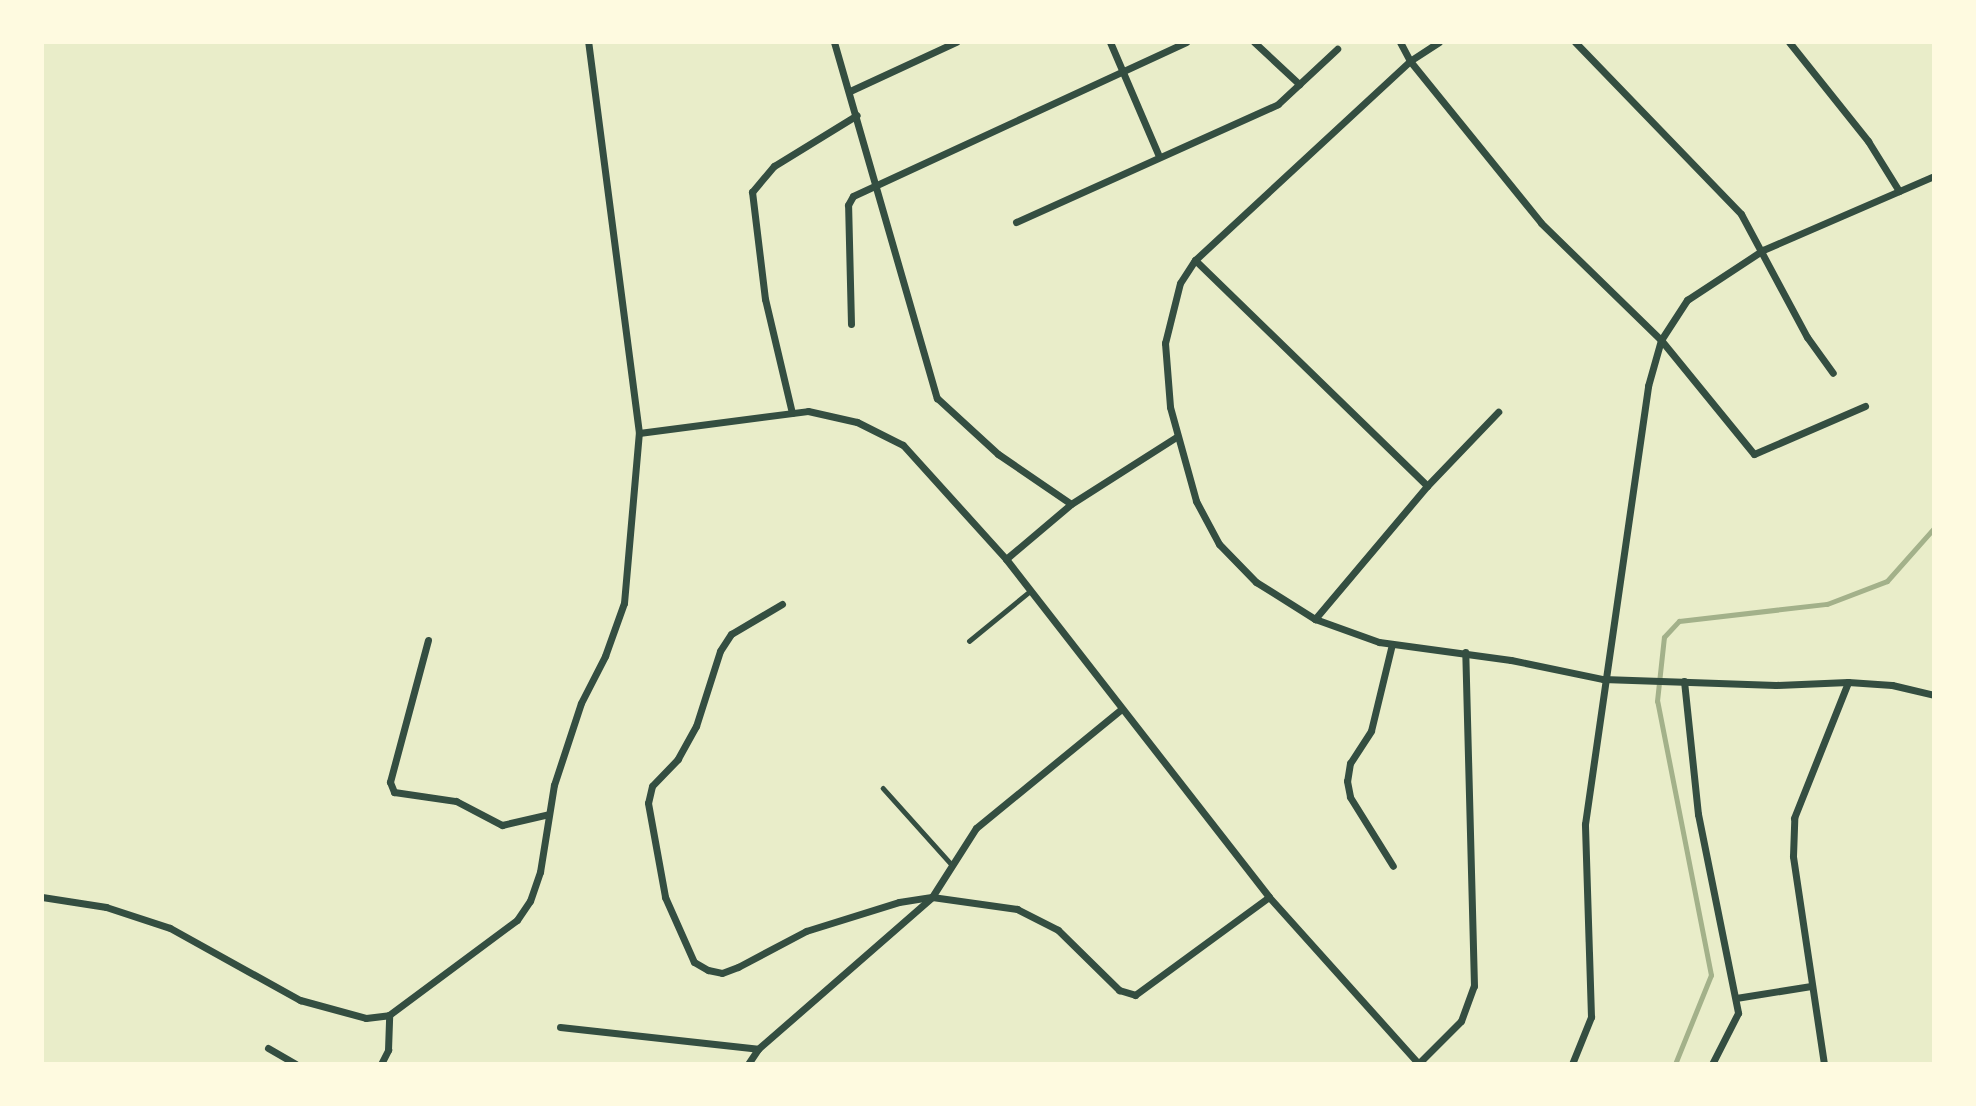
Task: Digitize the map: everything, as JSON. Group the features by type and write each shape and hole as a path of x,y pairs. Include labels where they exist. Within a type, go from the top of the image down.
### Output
{"street":[{"path":"42,897 106,907 170,928 300,1000 335,1013 389,1015 517,920 540,872 554,785 581,704 605,656 624,603 639,433 588,42"},
{"path":"834,42 936,398 998,454 1071,504"},
{"path":"850,91 956,42"},
{"path":"1110,42 1158,155"},
{"path":"851,324 848,205 853,195 1186,42"},
{"path":"1254,42 1299,84"},
{"path":"1400,42 1410,61 1541,223 1661,341 1754,454 1865,406"},
{"path":"1439,42 1410,61 1195,260 1180,283 1165,343 1176,437 1196,501 1219,544 1256,582 1315,619 1392,644 1465,652 1603,678 1848,682 1892,685 1934,695"},
{"path":"1575,42 1741,214 1763,250 1807,337 1833,373"},
{"path":"1789,42 1868,141 1899,191"},
{"path":"1016,222 1158,155 1278,104 1337,49"},
{"path":"792,413 765,299 752,192 774,166 857,115"},
{"path":"1572,1064 1591,1017 1584,824 1603,678 1648,386 1661,341 1688,300 1763,250 1934,176"},
{"path":"1195,260 1427,486"},
{"path":"639,433 808,411 857,422 903,445 1006,559 1120,710 1269,897 1419,1064 1461,1021 1474,986 1465,652"},
{"path":"1315,619 1427,486 1498,412"},
{"path":"1006,559 1071,504 1176,437"},
{"path":"782,604 731,634 720,651 696,726 678,759 652,786 649,825 657,866 694,962 722,972 806,931 899,902 932,897 1017,909 1058,930 1119,990 1135,995 1269,897"},
{"path":"428,640 390,782 394,792 401,796 456,801 502,825 549,814"},
{"path":"1392,644 1371,731 1350,763 1347,781 1350,797 1393,866"},
{"path":"1684,681 1698,814 1737,998 1735,1021 1712,1064"},
{"path":"1824,1064 1793,856 1794,818 1848,682"},
{"path":"748,1064 758,1049 932,897 976,828 1120,710"},
{"path":"1737,998 1811,986"},
{"path":"381,1064 388,1050 389,1015"},
{"path":"560,1027 758,1049"},
{"path":"268,1048 296,1064"}],"lane":[{"path":"969,641 1030,591"},
{"path":"883,788 953,866"}],"waterway":[{"path":"1675,1064 1711,975 1657,701 1664,637 1679,621 1827,604 1887,581 1934,528"}]}
